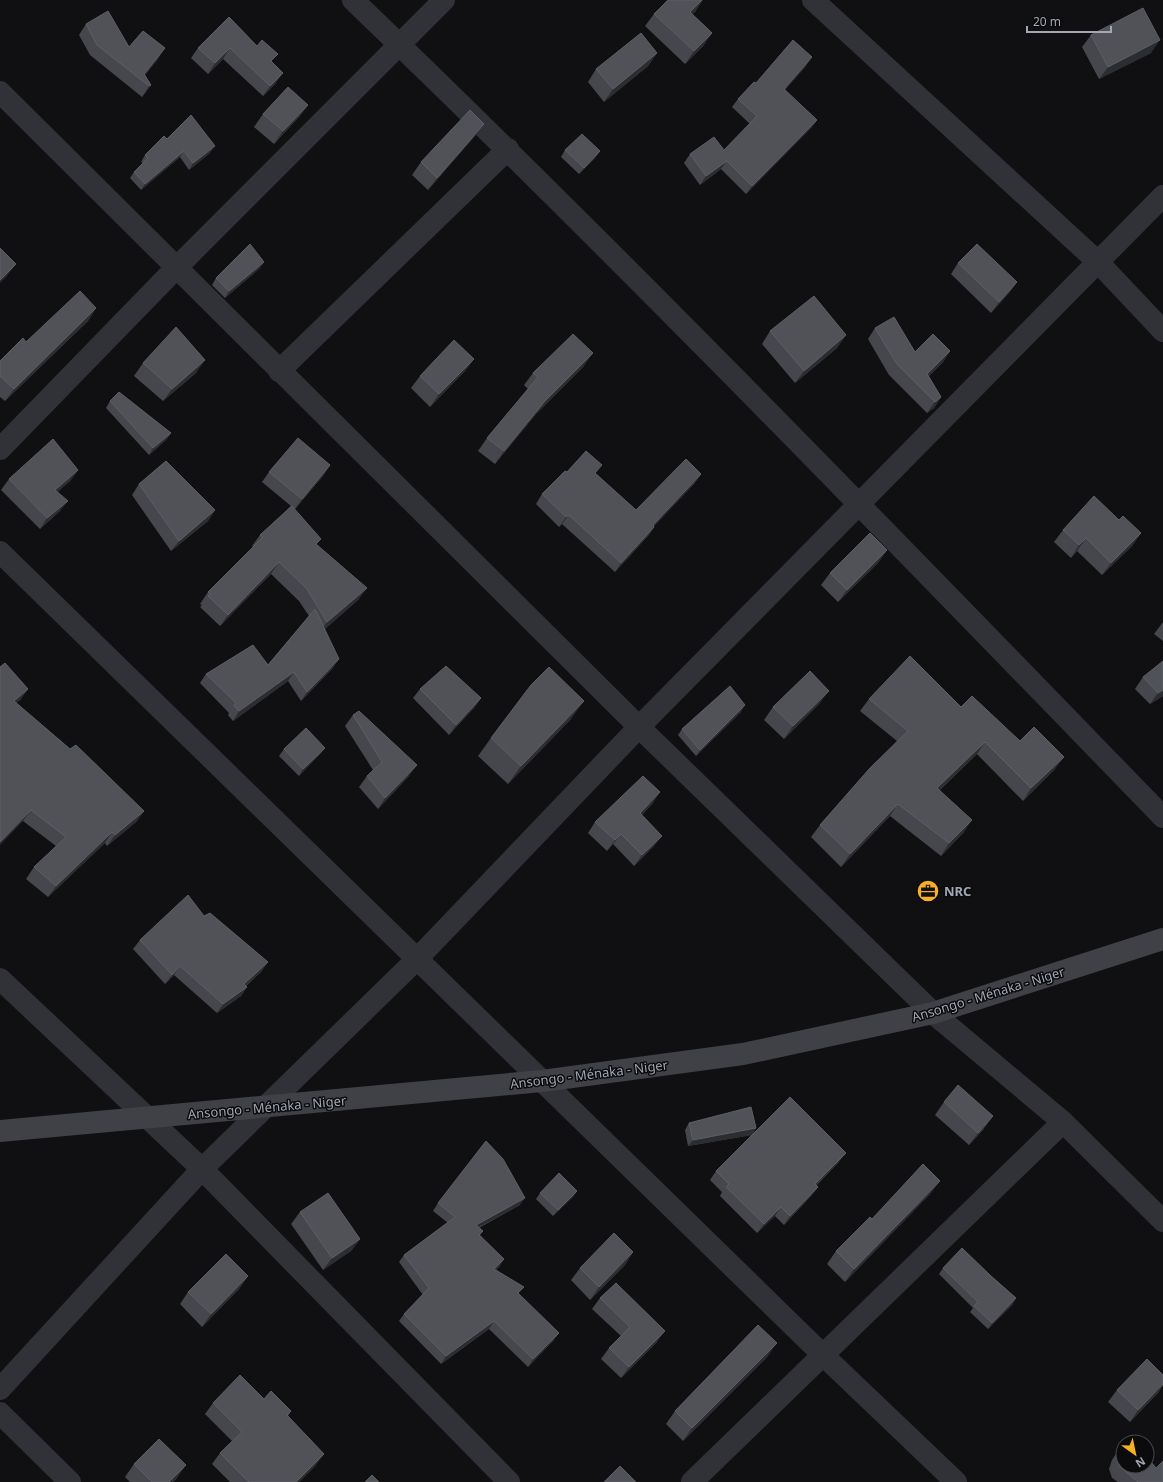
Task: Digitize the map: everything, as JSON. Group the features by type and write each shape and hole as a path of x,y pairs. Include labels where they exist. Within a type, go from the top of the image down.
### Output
{"main road":[{"name":"Ansongo - Ménaka - Niger","path":"0,1131 542,1081 743,1054 933,1013 1163,939"}],"street":[{"path":"353,0 508,149 858,503 1163,817"},
{"path":"0,448 176,268 444,0"},
{"path":"813,0 1098,262 1163,331"},
{"path":"0,92 638,727 933,1013 1063,1122 1163,1221"},
{"path":"279,370 508,149"},
{"path":"0,1389 202,1169 417,959 638,727 1163,196"},
{"path":"0,552 824,1356 956,1482"},
{"path":"0,979 202,1169 509,1482"},
{"path":"692,1482 824,1356 1063,1122"},
{"path":"0,1413 70,1482"}],"building":[{"path":"668,0 702,0 690,12 712,33 694,51 654,14"},
{"path":"1143,8 1160,40 1108,67 1091,35"},
{"path":"108,11 129,47 143,31 165,48 144,74 151,85 149,86 97,45 86,24"},
{"path":"229,17 257,46 262,40 278,54 271,61 283,73 270,86 230,48 215,63 198,48"},
{"path":"641,33 657,53 613,89 596,69"},
{"path":"793,40 812,57 784,89 817,120 752,186 727,161 706,176 690,154 714,137 724,150 757,116 738,99 754,82 756,83"},
{"path":"288,87 308,105 283,131 263,114"},
{"path":"470,110 484,124 437,178 421,162"},
{"path":"191,115 215,146 193,163 184,151 145,184 134,172 148,158 145,155 164,136 167,139"},
{"path":"582,134 600,151 584,168 565,150"},
{"path":"250,244 264,262 229,291 216,278"},
{"path":"977,244 1017,282 999,302 958,263"},
{"path":"0,248 16,264 0,280"},
{"path":"80,291 96,308 14,389 0,376 0,361 23,338 26,342"},
{"path":"814,296 846,335 804,371 770,331"},
{"path":"894,317 915,352 933,334 950,351 927,374 941,397 935,402 897,364 875,328"},
{"path":"176,327 205,360 172,389 143,363"},
{"path":"573,334 593,353 545,401 504,451 487,438 538,377 533,373"},
{"path":"454,340 474,359 439,394 420,376"},
{"path":"119,392 171,433 153,448 110,401"},
{"path":"298,438 330,465 302,499 269,472"},
{"path":"53,439 78,470 55,490 68,501 47,518 9,479"},
{"path":"586,451 602,465 595,473 636,510 686,459 701,474 653,525 654,527 621,563 569,515 566,517 542,494 565,471 567,472"},
{"path":"166,461 215,510 179,541 139,484"},
{"path":"1094,496 1119,520 1123,516 1141,533 1111,563 1086,538 1079,545 1063,530"},
{"path":"292,506 321,539 316,544 367,588 327,622 307,589 279,562 228,615 208,596 210,594 208,592 263,537 260,535"},
{"path":"870,533 887,550 847,590 830,573"},
{"path":"315,609 339,659 307,692 294,672 239,711 234,706 236,703 206,674 253,645 268,665"},
{"path":"910,656 961,707 972,696 1020,741 1034,727 1064,757 1031,788 985,742 937,788 972,820 949,843 898,804 850,854 820,825 870,768 908,731 869,699"},
{"path":"1163,661 1163,690 1158,693 1143,677"},
{"path":"5,663 28,689 14,701 70,749 76,745 144,811 115,835 112,832 56,886 34,867 66,837 31,810 0,842 0,667"},
{"path":"446,666 481,698 456,725 420,689"},
{"path":"549,667 584,701 521,766 491,738 531,685"},
{"path":"810,671 829,691 793,726 773,707"},
{"path":"730,686 745,705 700,750 682,729"},
{"path":"359,711 417,765 385,798 367,776 382,762 353,715"},
{"path":"306,728 325,748 303,769 284,749"},
{"path":"643,776 660,792 640,813 662,836 642,855 621,834 615,840 595,822"},
{"path":"188,895 204,916 210,913 268,962 244,984 247,987 223,1004 180,966 172,975 140,940"},
{"path":"958,1085 993,1116 978,1133 944,1102"},
{"path":"790,1097 846,1153 815,1184 818,1187 790,1216 781,1207 764,1224 726,1187 729,1184 716,1171"},
{"path":"751,1107 756,1128 693,1140 689,1123"},
{"path":"486,1141 503,1159 525,1198 476,1225 483,1231 479,1235 504,1259 494,1269 524,1287 518,1293 559,1333 533,1359 494,1321 446,1356 404,1314 429,1288 404,1255 455,1217 438,1203"},
{"path":"923,1164 940,1181 854,1269 836,1251 870,1217 872,1219"},
{"path":"559,1173 577,1191 558,1210 540,1193"},
{"path":"328,1193 360,1239 332,1258 300,1212"},
{"path":"614,1233 633,1252 599,1287 580,1268"},
{"path":"962,1248 1016,1298 992,1323 974,1306 978,1302 943,1268"},
{"path":"226,1254 248,1276 211,1314 188,1292"},
{"path":"616,1283 665,1331 629,1367 609,1348 630,1327 600,1298"},
{"path":"758,1325 777,1343 692,1428 675,1411"},
{"path":"1147,1359 1163,1375 1163,1384 1138,1410 1117,1390"},
{"path":"240,1375 264,1399 271,1391 291,1411 287,1415 324,1454 296,1482 249,1482 220,1453 242,1432 213,1403"},
{"path":"159,1439 186,1465 169,1482 152,1482 134,1464"},
{"path":"1163,1461 1163,1482 1138,1482 1128,1474 1155,1474 1155,1467 1156,1468"},
{"path":"620,1466 636,1482 604,1482"},
{"path":"372,1475 379,1482 365,1482"}],"place":[{"name":"NRC","path":"928,891"}]}
